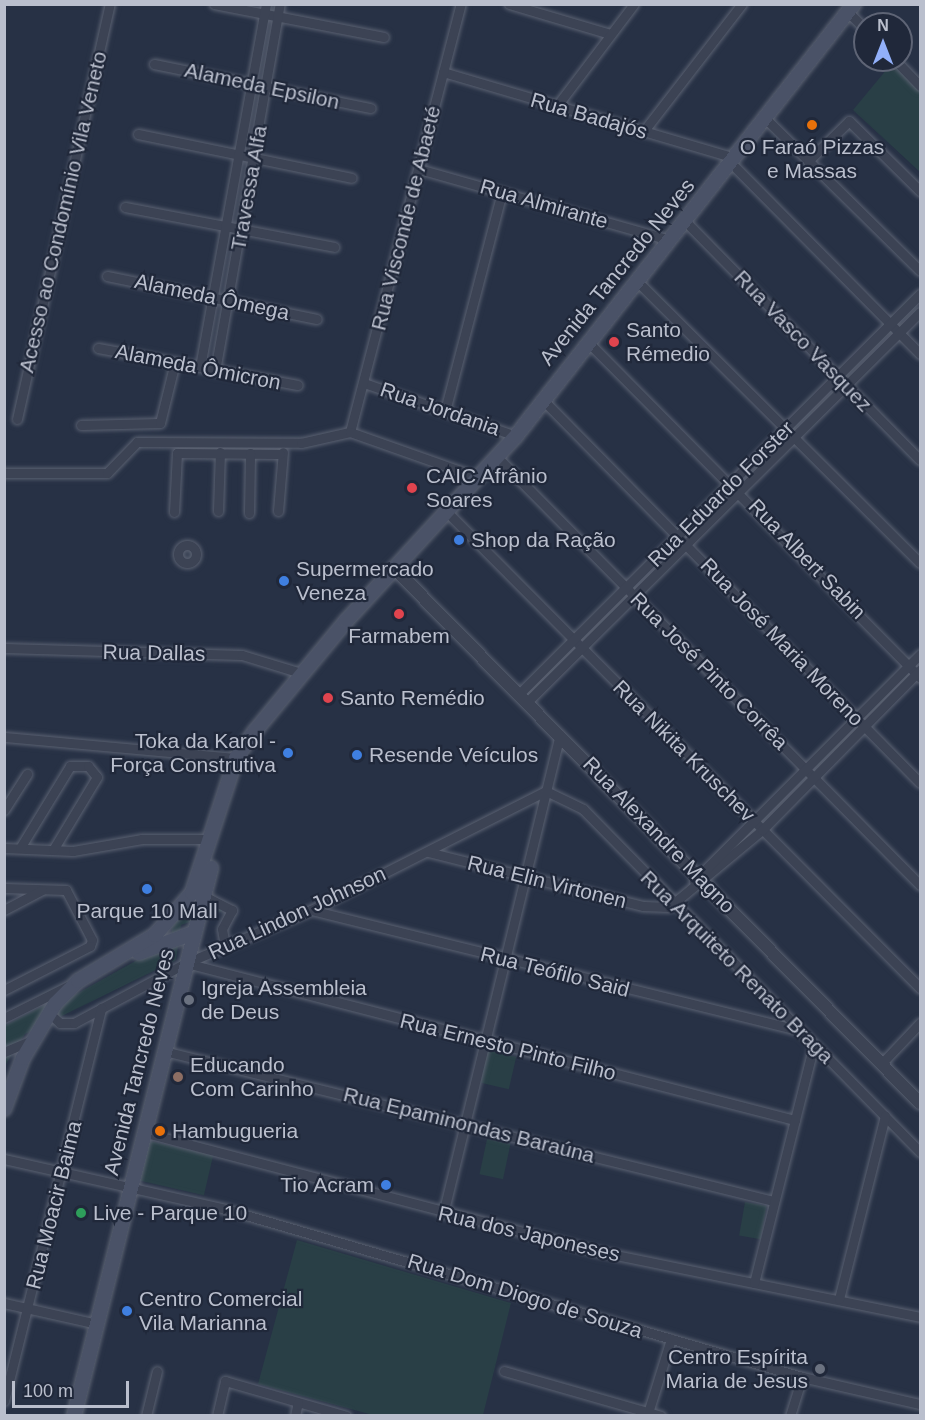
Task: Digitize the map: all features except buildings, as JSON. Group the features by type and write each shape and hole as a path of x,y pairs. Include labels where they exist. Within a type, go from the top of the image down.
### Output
{"main road":[{"name":"Avenida Tancredo Neves","path":"198,893 243,762 338,642 516,436 851,8"},
{"name":"Avenida Tancredo Neves","path":"74,1416 142,1132 186,963 193,933 198,893 211,839 236,758 301,673 401,568"},
{"path":"112,964 155,935 198,893"},
{"path":"4,1109 8,1078 49,1013 78,981 112,964 193,933"}],"street":[{"name":"Acesso ao Condomínio Vila Veneto","path":"17,419 110,4"},
{"path":"214,4 384,37"},
{"path":"200,367 255,86 267,16 266,4"},
{"name":"Travessa Alfa","path":"215,370 267,88 280,4"},
{"name":"Rua Visconde de Abaeté","path":"350,432 461,4"},
{"path":"508,4 610,34"},
{"path":"556,107 634,4"},
{"path":"643,132 742,4"},
{"name":"Alameda Epsilon","path":"154,64 371,108"},
{"name":"Rua Badajós","path":"443,72 733,160"},
{"path":"907,72 921,86"},
{"path":"766,119 921,272"},
{"path":"808,161 846,120 921,190"},
{"path":"138,134 352,177"},
{"path":"733,160 921,354"},
{"name":"Rua Almirante","path":"419,169 670,240"},
{"path":"446,407 502,192"},
{"path":"125,207 334,247"},
{"name":"Rua Vasco Vasquez","path":"685,221 921,460"},
{"name":"Alameda Ômega","path":"107,276 317,319"},
{"path":"638,282 921,563"},
{"name":"Rua Eduardo Forster","path":"524,697 575,640 679,536 731,480 787,429 921,294"},
{"name":"Rua Eduardo Forster","path":"524,697 582,648 921,312"},
{"name":"Rua Albert Sabin","path":"588,342 731,480 908,666 919,674"},
{"name":"Alameda Ômicron","path":"98,348 298,385"},
{"path":"81,425 158,425 166,412 176,362"},
{"name":"Rua Jordania","path":"364,383 446,407 516,436"},
{"name":"Rua José Maria Moreno","path":"543,400 921,783"},
{"path":"4,473 107,473 132,445 163,441 286,442 350,432 480,478"},
{"path":"278,511 280,454 286,442"},
{"path":"218,511 220,452"},
{"path":"174,512 177,453 280,454"},
{"path":"249,513 250,453"},
{"name":"Rua José Pinto Corrêa","path":"497,457 921,885"},
{"name":"Rua Nikita Kruschev","path":"448,513 921,988"},
{"name":"Rua Alexandre Magno","path":"401,568 697,879 921,1103"},
{"name":"Rua Dallas","path":"4,648 235,655 301,673"},
{"path":"674,904 805,768 921,654"},
{"path":"697,879 762,830 864,726 919,674"},
{"path":"443,1214 502,960 560,735"},
{"path":"4,737 236,758"},
{"path":"20,848 70,766 88,766 98,777 54,850"},
{"path":"4,810 27,774"},
{"name":"Rua Lindon Johnson","path":"49,1013 67,1024 186,963 311,910 546,791"},
{"name":"Rua Arquiteto Renato Braga","path":"546,791 583,809 674,904 921,1152"},
{"path":"4,848 88,850 140,839 211,839"},
{"name":"Rua Elin Virtonen","path":"428,852 643,906 674,904"},
{"path":"4,888 44,889 71,895 92,943 4,990"},
{"path":"4,910 44,889"},
{"path":"198,893 232,910 222,930 225,946"},
{"name":"Rua Teófilo Said","path":"311,910 502,960 800,1031"},
{"name":"Rua Ernesto Pinto Filho","path":"186,963 795,1120"},
{"path":"4,1018 78,981"},
{"name":"Rua Moacir Baima","path":"4,1401 62,1174 101,1008"},
{"path":"882,1063 921,1023"},
{"path":"4,1052 34,1039"},
{"path":"754,1282 814,1046"},
{"name":"Rua Epaminondas Baraúna","path":"164,1051 463,1122 774,1201"},
{"path":"839,1299 885,1116"},
{"name":"Rua dos Japoneses","path":"142,1132 443,1214 921,1317"},
{"name":"Rua Dom Diogo de Souza","path":"4,1159 303,1230 802,1377 921,1404"},
{"path":"4,1303 97,1324"},
{"path":"647,1414 671,1339"},
{"path":"146,1416 157,1371"},
{"path":"504,1371 647,1414 661,1416"},
{"path":"790,1416 802,1377"},
{"path":"217,1416 225,1381 346,1416"},
{"path":"295,1416 298,1402"}],"shaded area":[{"path":"885,72 901,72 920,91 920,172 853,110"},
{"path":"212,901 223,911 181,925 176,960 25,1034 4,1067 4,1026 44,1005 53,1007 173,940 171,923 190,903"},
{"path":"486,1050 516,1057 509,1089 479,1082"},
{"path":"142,1139 213,1155 204,1195 133,1179"},
{"path":"487,1139 510,1144 503,1179 480,1174"},
{"path":"745,1202 767,1206 761,1239 739,1235"},
{"path":"297,1240 511,1303 483,1415 373,1415 258,1384"}],"place":[{"name":"O Faraó Pizzas e Massas","path":"812,125"},
{"name":"Santo Rémedio","path":"614,342"},
{"name":"CAIC Afrânio Soares","path":"412,488"},
{"name":"Shop da Ração","path":"459,540"},
{"name":"Supermercado Veneza","path":"284,581"},
{"name":"Farmabem","path":"399,614"},
{"name":"Santo Remédio","path":"328,698"},
{"name":"Toka da Karol - Força Construtiva","path":"288,753"},
{"name":"Resende Veículos","path":"357,755"},
{"name":"Parque 10 Mall","path":"147,889"},
{"name":"Igreja Assembleia de Deus","path":"189,1000"},
{"name":"Educando Com Carinho","path":"178,1077"},
{"name":"Hambugueria","path":"160,1131"},
{"name":"Tio Acram","path":"386,1185"},
{"name":"Live - Parque 10","path":"81,1213"},
{"name":"Centro Comercial Vila Marianna","path":"127,1311"},
{"name":"Centro Espírita Maria de Jesus","path":"820,1369"}]}
